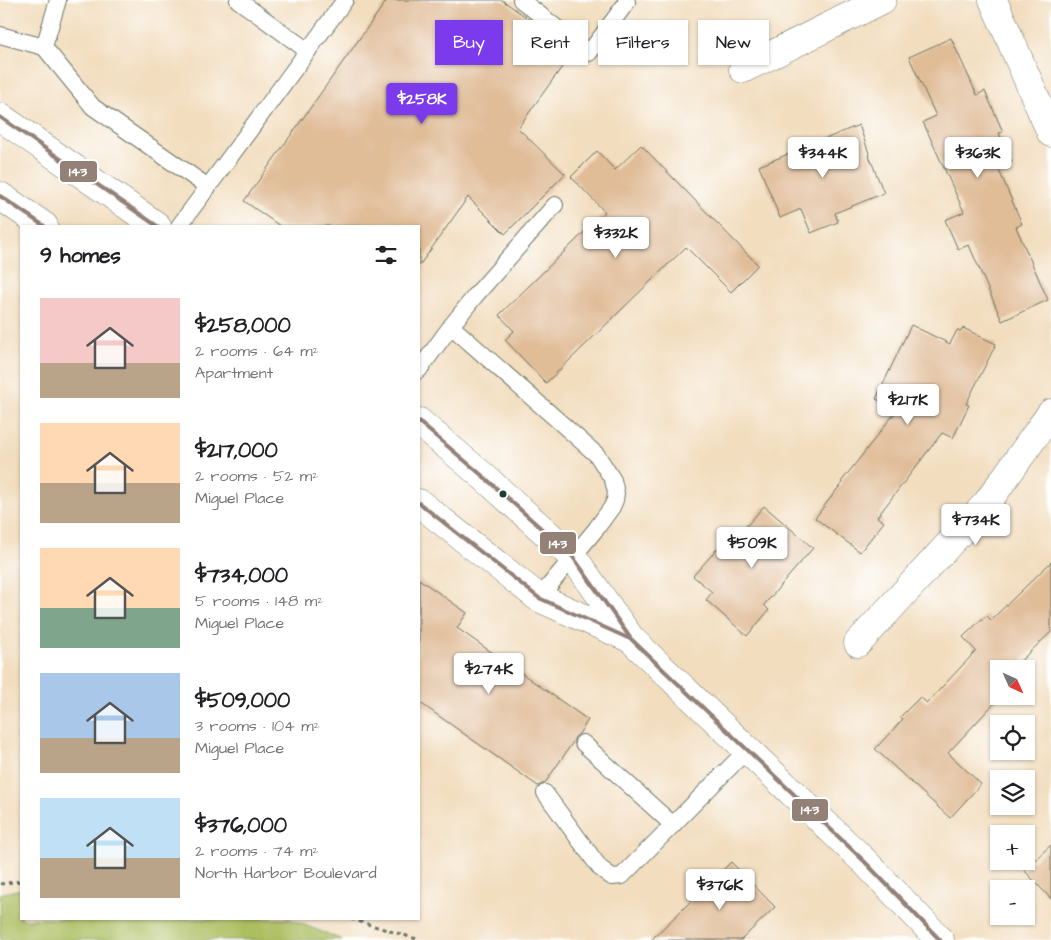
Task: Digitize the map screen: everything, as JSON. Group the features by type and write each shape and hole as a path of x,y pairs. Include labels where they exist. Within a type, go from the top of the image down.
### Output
{"main road":[{"path":"743,70 882,0"},
{"path":"993,0 1051,132"},
{"path":"0,118 156,225"},
{"path":"0,196 43,225"},
{"path":"858,643 986,502 1051,414"},
{"path":"420,423 573,557 630,639 865,862 940,940"},
{"path":"420,504 538,598 630,639"}],"lane":[{"path":"44,48 58,0"},
{"path":"238,0 308,51"},
{"path":"180,225 344,0"},
{"path":"521,0 589,53 627,2 626,0"},
{"path":"0,35 44,48 93,107 208,187"},
{"path":"420,369 474,296 554,205"},
{"path":"451,326 597,455 613,480 616,493 612,507 538,598"},
{"path":"583,743 673,825"},
{"path":"545,793 600,868 612,877 622,876 747,750"}],"path":[{"path":"0,884 20,881"},
{"path":"353,920 420,940"}],"green space":[{"path":"20,889 20,920 292,920 343,940 0,940 0,894"}],"building":[{"path":"387,0 502,0 530,20 513,20 513,65 563,65 518,128 565,174 505,234 468,197 420,265 420,225 279,225 244,201"},
{"path":"951,38 977,95 985,91 1003,132 999,133 1012,162 998,168 1022,224 1016,227 1048,300 1002,321 969,245 958,249 945,220 964,212 923,122 936,116 909,57"},
{"path":"859,125 884,193 835,213 838,222 811,233 801,209 780,218 759,166"},
{"path":"641,145 758,265 731,292 686,247 546,383 505,340 514,331 499,315 605,212 571,177 597,151 615,170"},
{"path":"911,325 950,344 957,330 961,332 963,328 996,344 966,404 969,405 953,438 942,433 877,517 884,522 860,552 815,518 898,409 876,399"},
{"path":"764,506 813,548 764,605 769,610 747,636 706,600 712,592 693,576 725,540 731,544"},
{"path":"1051,562 1051,632 1021,660 990,660 990,705 993,705 948,753 981,784 950,818 875,749 903,719 900,717 920,697 927,703 976,651 963,637 986,615 991,620"},
{"path":"420,580 467,613 457,628 588,720 545,783 538,786 420,703"},
{"path":"1051,845 1051,899 1024,870 1035,870 1035,860"},
{"path":"731,862 775,907 741,940 651,940"}],"transit line":[{"name":"143","path":"0,117 156,225"},
{"name":"143","path":"0,196 43,225"},
{"name":"143","path":"420,423 573,557 631,639 865,862 940,940"},
{"name":"143","path":"420,504 539,598 630,639"}]}
